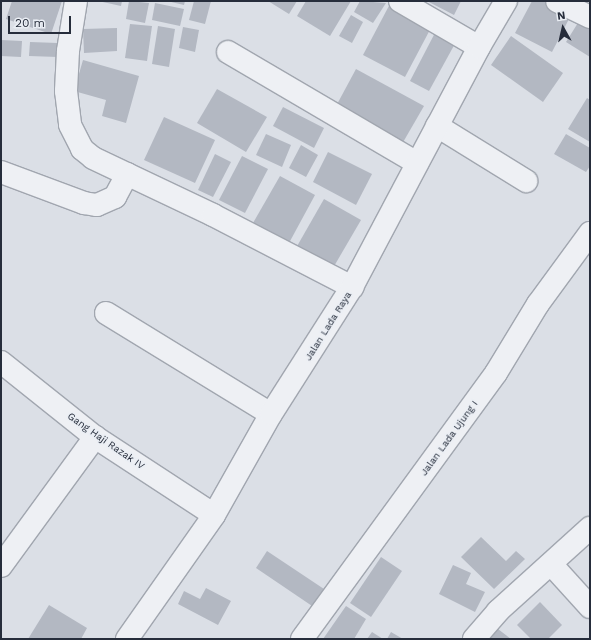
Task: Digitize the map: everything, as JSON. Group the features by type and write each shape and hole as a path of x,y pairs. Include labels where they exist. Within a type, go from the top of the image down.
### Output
{"street":[{"path":"76,1 68,51 66,91 70,125 82,149 93,158 352,287"},
{"path":"400,1 479,47"},
{"name":"Jalan Lada Raya","path":"127,639 214,514 271,414 352,287 479,47 506,1"},
{"path":"557,1 590,17"},
{"path":"228,52 417,163"},
{"path":"437,126 526,181"},
{"path":"1,172 84,203 97,205 115,197 127,174"},
{"name":"Jalan Lada Ujung I","path":"302,639 492,379 538,304 590,233"},
{"path":"106,313 271,414"},
{"name":"Gang Haji Razak IV","path":"1,362 95,437 214,514"},
{"path":"1,566 95,437"},
{"path":"474,639 498,610 590,528"},
{"path":"551,564 590,607"}],"building":[{"path":"12,1 62,1 51,34 6,19"},
{"path":"98,1 122,1 121,6"},
{"path":"129,1 149,3 145,23 126,19"},
{"path":"167,1 185,1 184,5"},
{"path":"194,1 211,1 205,24 189,20"},
{"path":"268,1 297,1 289,14"},
{"path":"306,1 351,1 330,36 297,16"},
{"path":"360,1 386,3 373,23 354,12"},
{"path":"427,1 461,1 454,15"},
{"path":"532,1 544,1 571,15 552,52 515,33"},
{"path":"391,2 433,24 405,77 363,55"},
{"path":"155,3 184,9 180,26 152,20"},
{"path":"351,15 363,22 352,43 339,36"},
{"path":"581,18 590,23 590,57 566,42"},
{"path":"130,24 152,26 147,61 125,58"},
{"path":"158,26 175,29 169,67 152,64"},
{"path":"183,27 199,30 195,52 179,48"},
{"path":"117,28 117,51 84,53 83,29"},
{"path":"437,29 457,40 429,91 410,81"},
{"path":"511,36 563,73 543,102 491,65"},
{"path":"1,40 22,41 21,57 1,56"},
{"path":"30,42 58,43 58,57 29,56"},
{"path":"83,60 139,76 126,123 102,116 106,100 74,91"},
{"path":"356,69 424,106 402,144 335,108"},
{"path":"217,89 267,117 246,152 197,123"},
{"path":"587,98 590,100 590,142 568,129"},
{"path":"283,107 324,128 314,148 273,126"},
{"path":"164,117 215,140 195,183 144,160"},
{"path":"266,134 291,145 282,167 256,155"},
{"path":"566,134 590,148 590,166 586,172 554,154"},
{"path":"301,145 318,155 306,177 289,168"},
{"path":"328,152 372,174 356,205 313,182"},
{"path":"215,154 231,162 213,197 198,190"},
{"path":"242,156 268,169 245,213 219,200"},
{"path":"280,176 315,195 289,243 253,223"},
{"path":"324,199 361,220 333,268 296,248"},
{"path":"481,537 506,561 516,551 525,559 494,589 461,557"},
{"path":"267,551 330,593 318,610 256,568"},
{"path":"381,557 402,571 371,617 350,603"},
{"path":"453,565 471,573 466,584 485,592 475,612 439,594"},
{"path":"206,588 231,601 218,625 178,604 184,591 200,599"},
{"path":"540,602 562,625 548,639 531,639 517,625"},
{"path":"49,605 87,628 81,639 28,639"},
{"path":"346,606 366,619 354,639 323,639"},
{"path":"498,629 511,639 490,639"},
{"path":"372,632 383,639 367,639"},
{"path":"391,632 403,639 387,639"}]}
